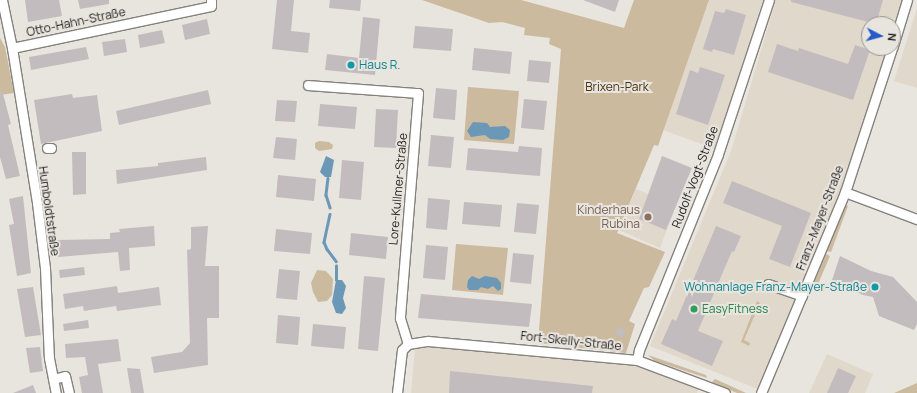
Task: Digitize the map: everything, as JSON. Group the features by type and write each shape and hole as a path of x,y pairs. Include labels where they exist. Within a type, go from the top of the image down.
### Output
{"street":[{"name":"Otto-Hahn-Straße","path":"2,0 12,48 211,6 211,0"},
{"name":"Rudolf-Vogt-Straße","path":"637,360 639,350 718,154 769,0"},
{"name":"Franz-Mayer-Straße","path":"901,20 907,0"},
{"name":"Humboldtstraße","path":"12,48 37,203 45,268 49,358 56,393"},
{"name":"Franz-Mayer-Straße","path":"761,393 845,192 890,56"},
{"name":"Lore-Kullmer-Straße","path":"308,85 418,93 400,318 408,344"},
{"path":"845,192 917,219"},
{"path":"768,284 802,296"},
{"name":"Fort-Skelly-Straße","path":"408,344 428,341 637,360 725,393"},
{"path":"397,393 402,350 408,344"},
{"path":"53,379 65,376 69,393"}],"shaded area":[{"path":"709,0 763,0 715,149 663,130"},
{"path":"776,0 903,0 898,16 861,16 861,56 886,56 842,193 760,390 650,346 731,151"},
{"path":"917,8 917,88 894,81"},
{"name":"Kinderhaus Rubina","path":"636,189 676,205 660,248 619,230"},
{"path":"422,346 624,363 654,370 699,388 697,393 411,393 415,348"},
{"path":"827,354 873,374 865,393 809,393"}],"green space":[{"name":"Brixen-Park","path":"422,0 521,0 624,28 634,0 709,0 658,146 654,145 617,233 665,252 649,287 644,288 629,321 635,324 626,353 538,343 561,49 549,44 550,38 524,35 525,28 502,22 489,23"},
{"path":"0,38 5,47 14,93 0,95"},
{"path":"468,87 519,91 514,144 464,140"},
{"path":"319,141 329,142 333,145 332,149 319,151 315,148 315,143"},
{"path":"846,205 848,206 831,252 827,251"},
{"path":"456,244 508,248 503,295 452,290"},
{"path":"826,254 830,256 818,284 814,283"},
{"path":"317,270 326,271 333,279 332,295 327,301 318,302 313,292 311,283"},
{"path":"757,301 760,303 744,340 750,343 749,346 741,342"},
{"path":"648,355 706,375 707,378 655,361"},
{"path":"715,379 746,393 737,393 712,382"},
{"path":"917,383 917,393 894,393"}],"water":[{"path":"473,122 487,123 490,127 505,126 510,130 509,137 503,140 490,139 485,135 471,137 467,131"},
{"path":"326,156 334,160 331,177 325,177 320,172"},
{"path":"472,276 479,279 485,276 497,278 501,283 501,289 498,291 493,286 488,289 481,287 478,290 469,290 467,287 468,280"},
{"path":"336,280 342,280 346,286 343,298 346,308 342,314 336,313 332,302"}],"building":[{"path":"25,0 59,0 62,16 28,22"},
{"path":"78,0 109,0 109,4 80,9"},
{"path":"277,0 294,0 291,31 310,33 308,53 272,49"},
{"path":"330,0 361,0 360,11 329,8"},
{"path":"583,0 619,0 615,12"},
{"path":"791,0 883,0 878,16 861,16 861,20 791,2"},
{"path":"726,9 746,15 734,55 713,49 712,52 703,49 715,11 724,13"},
{"path":"363,17 380,19 375,75 325,70 327,54 359,58"},
{"path":"207,19 210,34 185,40 182,25"},
{"path":"415,26 453,29 451,51 413,48"},
{"path":"162,30 165,43 140,48 138,35"},
{"path":"125,39 127,52 104,56 102,42"},
{"path":"777,44 798,51 799,48 848,64 855,45 861,47 861,56 868,56 853,100 768,72"},
{"path":"86,47 89,59 31,70 29,57"},
{"path":"474,48 512,52 510,74 472,70"},
{"path":"529,60 551,62 549,83 527,81"},
{"path":"700,67 725,75 708,125 676,114 690,70 698,73"},
{"path":"436,88 457,90 455,120 433,118"},
{"path":"2,90 11,124 8,125 20,176 6,179 0,157 0,91"},
{"path":"208,90 211,104 119,125 116,111"},
{"path":"72,94 73,98 97,95 102,131 41,144 34,100"},
{"path":"524,99 547,101 544,130 521,128"},
{"path":"277,100 297,101 295,122 275,121"},
{"path":"320,104 357,107 355,129 318,126"},
{"path":"376,109 398,110 396,148 374,147"},
{"path":"431,135 454,137 451,168 428,166"},
{"path":"276,137 297,139 295,160 273,158"},
{"path":"519,146 542,148 540,176 466,170 468,148 518,152"},
{"path":"72,152 86,152 86,194 73,195"},
{"path":"662,156 692,168 666,230 639,219"},
{"path":"206,157 207,170 117,184 116,170 158,166 158,163"},
{"path":"342,160 364,162 361,200 339,198"},
{"path":"278,175 316,179 314,201 276,197"},
{"path":"732,181 811,213 790,267 769,259 782,226 723,203"},
{"path":"23,196 31,273 17,276 9,225 14,224 9,199"},
{"path":"428,198 450,200 447,230 426,228"},
{"path":"464,202 502,205 500,227 462,224"},
{"path":"517,203 539,205 536,234 514,232"},
{"path":"154,226 155,246 129,248 130,270 120,271 118,252 58,257 57,240 110,239 110,233 120,232 119,229"},
{"path":"208,226 205,266 219,266 219,318 207,318 208,365 154,373 151,357 182,352 190,343 187,250 191,249 191,227"},
{"path":"716,226 741,236 734,252 732,251 698,331 723,341 712,366 661,344 672,319 676,321"},
{"path":"276,229 312,233 310,254 274,251"},
{"path":"351,233 388,237 386,259 349,255"},
{"path":"426,245 448,247 445,280 423,278"},
{"path":"513,253 534,255 531,284 510,282"},
{"name":"Wohnanlage Franz-Mayer-Straße","path":"840,256 871,271 893,277 917,302 917,324 914,330 879,316 873,297 863,295 832,280"},
{"path":"84,267 85,275 60,278 59,270"},
{"path":"279,269 300,271 297,300 276,298"},
{"path":"364,276 385,278 378,351 358,349"},
{"path":"117,286 118,293 159,287 161,305 117,311 116,306 84,311 83,306 65,309 63,294"},
{"path":"33,287 41,335 25,337 17,289"},
{"path":"421,294 532,304 529,327 418,318"},
{"path":"278,315 300,317 298,345 276,343"},
{"path":"88,320 89,328 64,331 63,324"},
{"path":"313,324 346,327 344,349 311,346"},
{"path":"619,327 626,331 622,338 615,334"},
{"path":"118,339 121,361 98,364 103,393 82,393 79,377 88,375 85,357 66,358 65,344"},
{"path":"40,347 43,371 30,373 26,348"},
{"path":"127,368 140,369 144,393 131,393"},
{"path":"838,368 856,376 848,393 827,393"},
{"path":"450,371 593,386 592,393 449,393"},
{"path":"33,385 36,393 13,393"}],"waterway":[{"path":"328,178 326,195 330,207"},
{"path":"330,214 324,242 327,249 336,261"},
{"path":"336,266 336,280"}],"place":[{"name":"Haus R.","path":"351,65"},
{"name":"Kinderhaus Rubina","path":"648,217"},
{"name":"Wohnanlage Franz-Mayer-Straße","path":"875,287"},
{"name":"EasyFitness","path":"694,309"}]}
